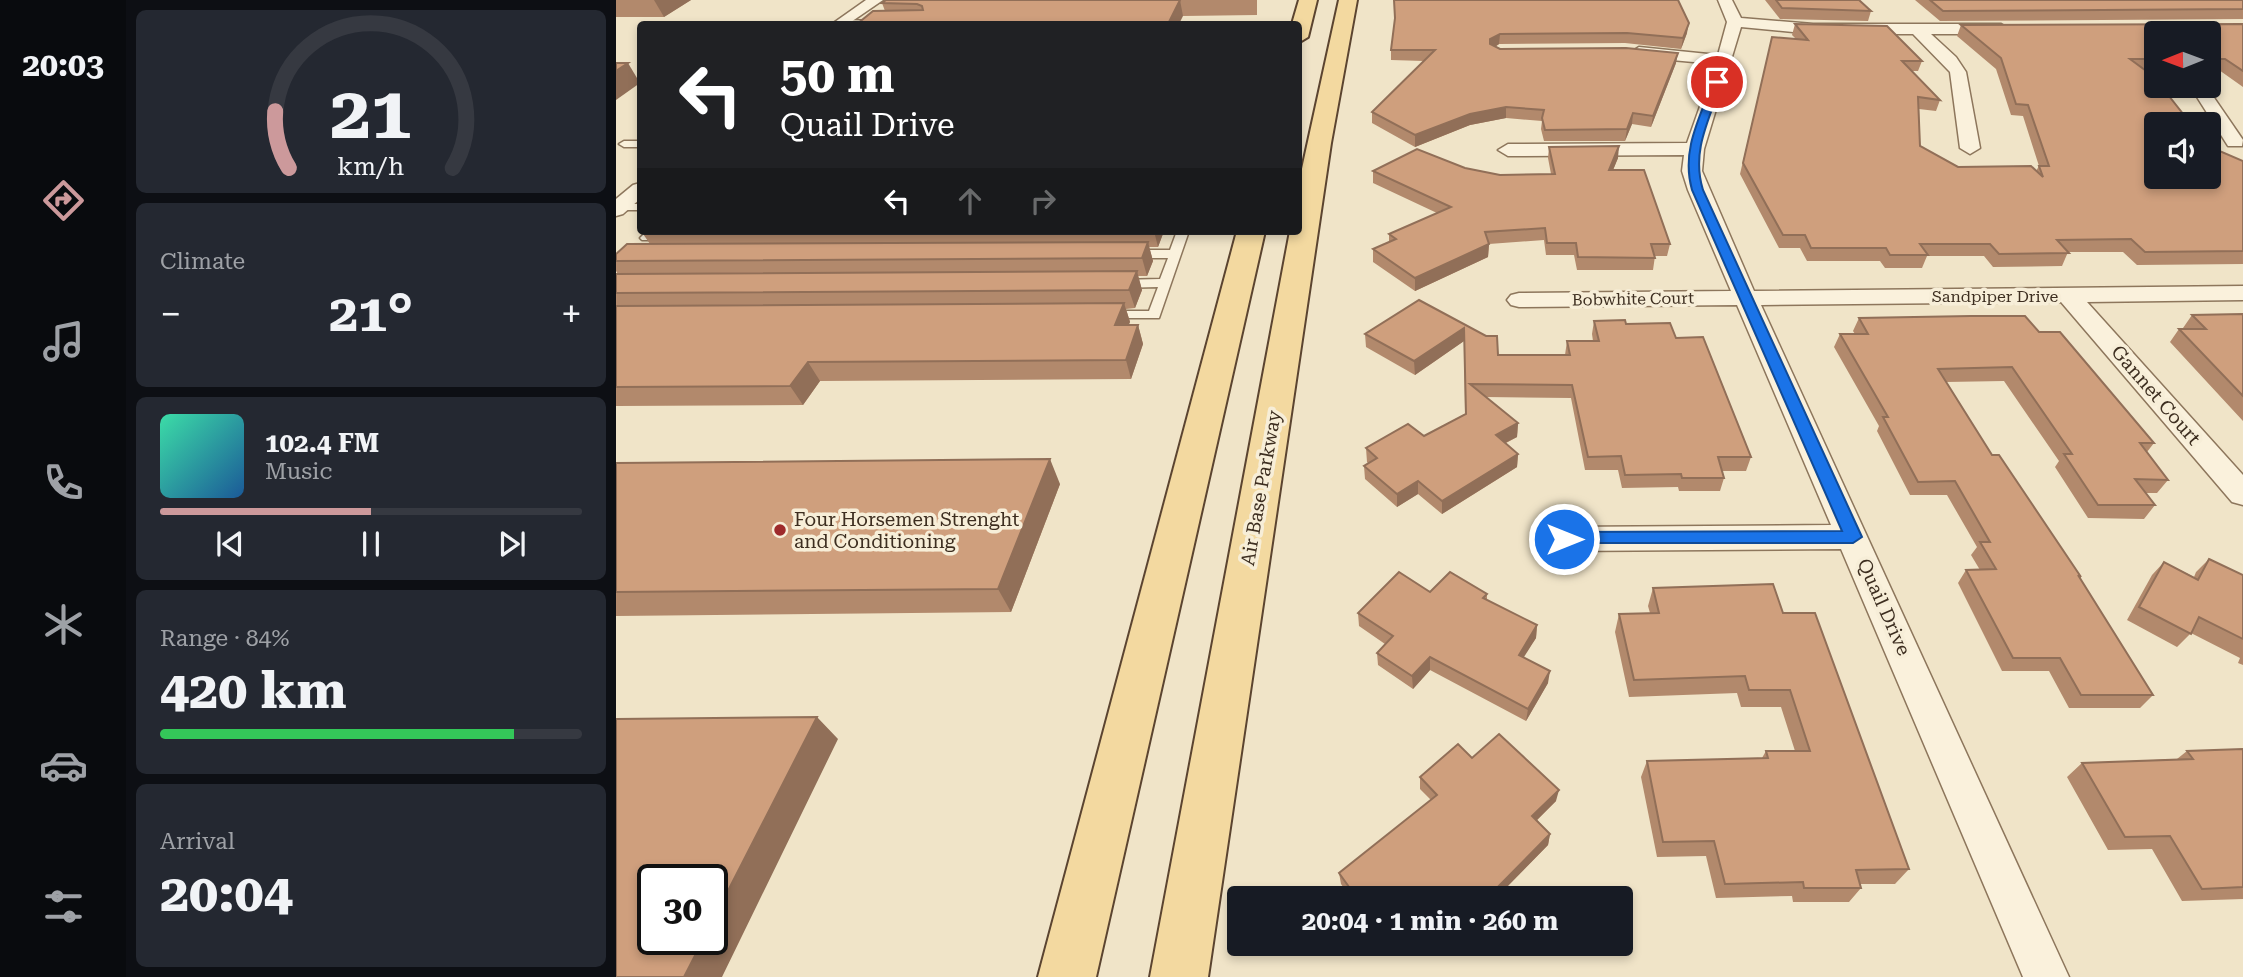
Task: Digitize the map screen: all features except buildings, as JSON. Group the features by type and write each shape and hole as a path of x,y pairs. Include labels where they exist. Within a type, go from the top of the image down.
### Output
{"main road":[{"path":"1302,22 1308,0"},
{"name":"Air Base Parkway","path":"1179,977 1319,143 1348,0"},
{"path":"1067,977 1250,235"}],"street":[{"path":"843,21 876,0"},
{"path":"1730,11 1795,29 2012,29"},
{"name":"Quail Drive","path":"1730,11 1726,60 1694,149 1692,170 1698,190 2046,977"},
{"path":"1917,29 1950,60 1958,72 1970,148"},
{"path":"1625,51 1726,60"},
{"path":"2207,98 2235,142"},
{"path":"1508,150 1694,149"},
{"path":"618,209 637,193"},
{"name":"Sandpiper Drive","path":"1746,298 2243,293"},
{"name":"Gannet Court","path":"2068,295 2243,494"},
{"name":"Bobwhite Court","path":"1519,300 1746,298"},
{"path":"1564,539 1853,537"}],"lane":[{"path":"624,144 637,144"},
{"path":"618,209 637,207"},
{"path":"1099,316 1154,315 1182,235"},
{"path":"1119,254 1175,254"},
{"path":"1111,284 1166,284"}],"place":[{"name":"Four Horsemen Strenght and Conditioning","path":"780,530"}],"route":[{"path":"1564,539 1853,537 1698,190 1692,170 1694,149 1717,82"}]}
